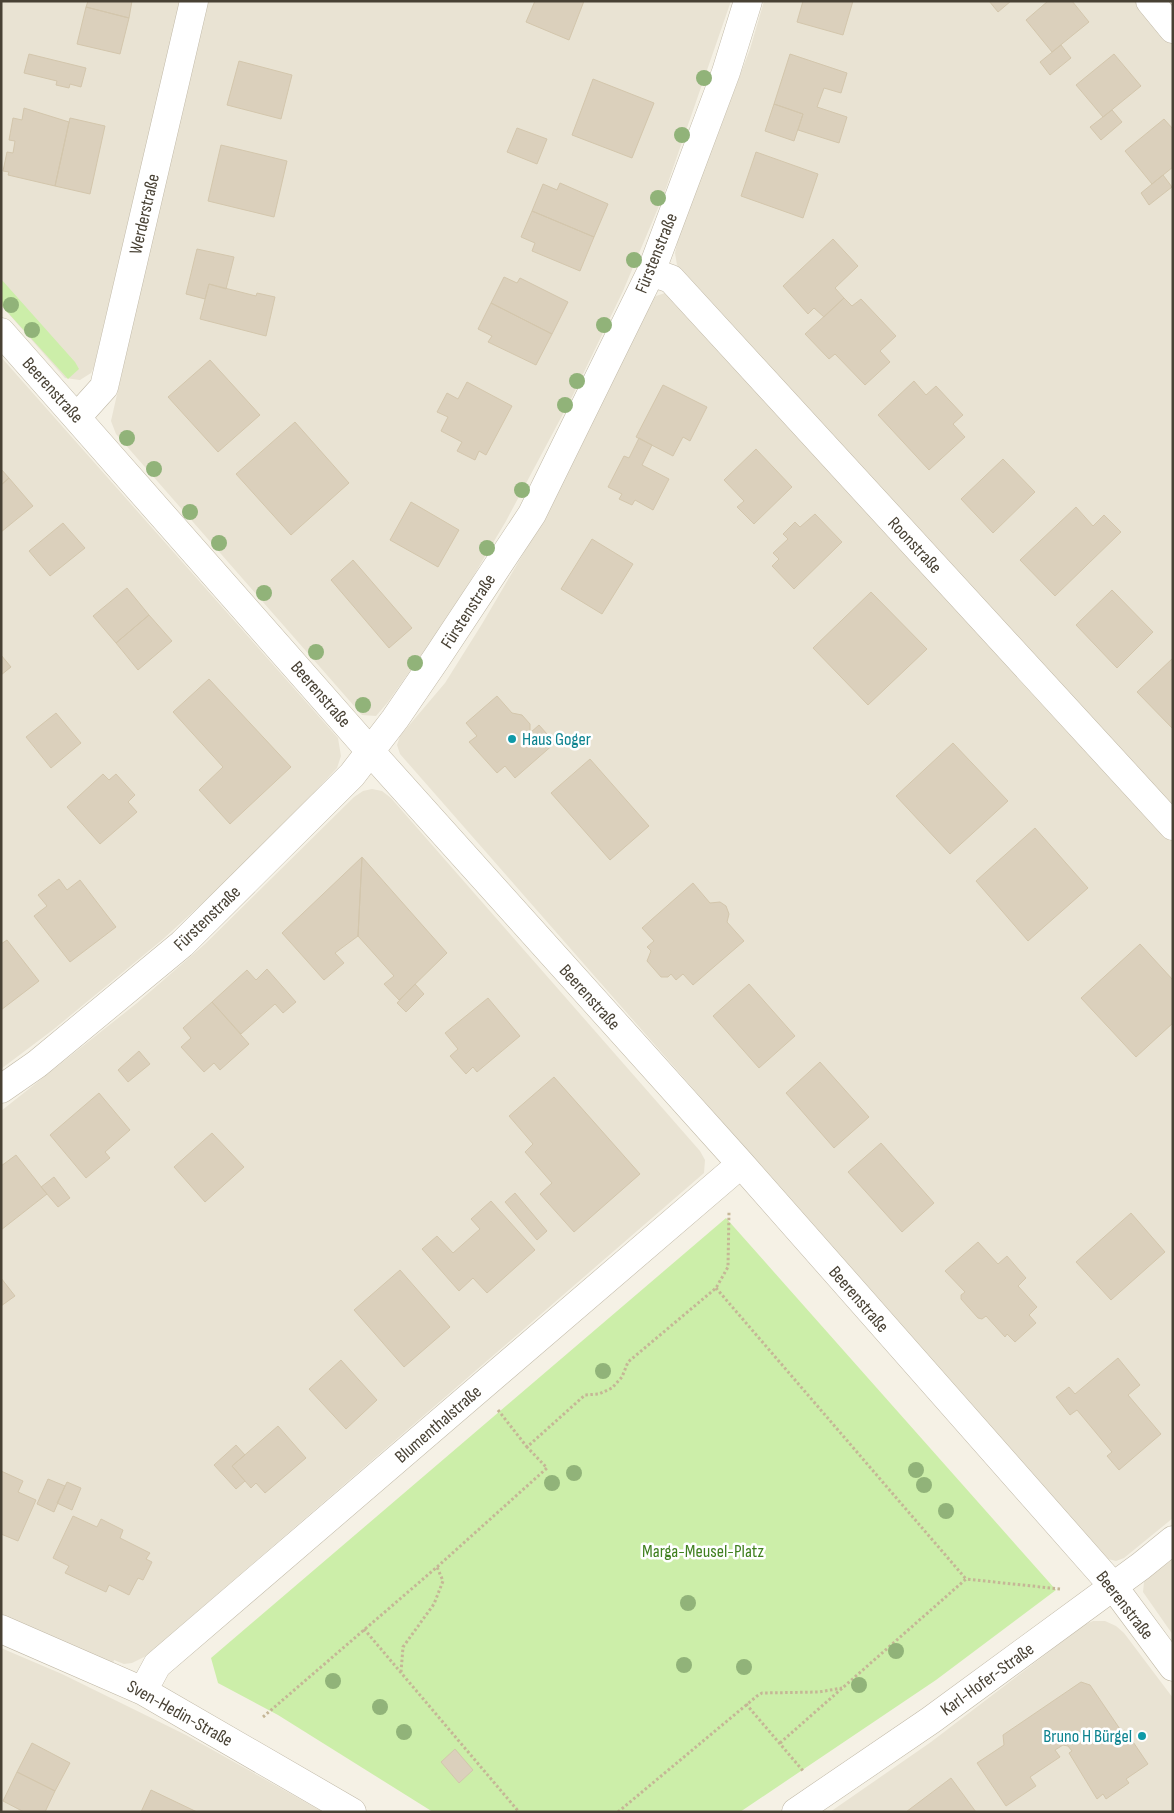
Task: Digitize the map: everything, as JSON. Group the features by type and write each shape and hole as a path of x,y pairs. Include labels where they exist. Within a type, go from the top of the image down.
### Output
{"street":[{"name":"Werderstraße","path":"77,417 104,387 194,1"},
{"name":"Fürstenstraße","path":"1,1089 37,1064 182,944 352,775 436,660 532,514 651,272 726,72 748,1"},
{"path":"1150,1 1173,29"},
{"name":"Roonstraße","path":"651,272 671,279 1173,826"},
{"name":"Beerenstraße","path":"1,332 370,752 740,1164 1113,1586 1173,1667"},
{"name":"Blumenthalstraße","path":"143,1690 157,1665 740,1164"},
{"name":"Karl-Hofer-Straße","path":"796,1812 931,1720 1173,1540"},
{"name":"Sven-Hedin-Straße","path":"1,1629 143,1690 352,1812"}],"path":[{"path":"527,1447 586,1395 599,1394 612,1388 622,1377 628,1362 716,1288 728,1267 730,1205"},
{"path":"716,1288 966,1579 1068,1590"},
{"path":"263,1717 437,1567 547,1468 527,1447 495,1407"},
{"path":"401,1673 403,1647 434,1604 443,1581 437,1567"},
{"path":"780,1743 966,1579"},
{"path":"364,1629 519,1812"},
{"path":"618,1812 746,1704 762,1693 818,1692 842,1688"},
{"path":"746,1704 809,1778"}],"shaded area":[{"path":"1,1 180,1 94,367 91,373 80,380 65,378 1,305"},
{"path":"206,1 731,1 664,194 623,291 572,397 506,521 455,607 388,702 376,716 362,715 116,434 111,421"},
{"path":"764,1 1137,1 1173,45 1173,808 684,276 677,265 675,253 678,239 750,49"},
{"path":"665,293 675,298 1173,840 1173,1518 1124,1558 1116,1561 1108,1559 1100,1553 400,754 397,745 400,736 445,683 543,520 648,303 656,296"},
{"path":"1,357 338,738 341,756 337,768 249,861 162,940 54,1029 1,1069"},
{"path":"372,789 382,791 391,798 700,1151 705,1160 704,1173 146,1656 132,1663 124,1664 114,1660 113,1663 1,1614 1,1111 137,1003 205,944 354,797 363,791"},
{"path":"1173,1556 1173,1635 1143,1592 1144,1582"},
{"path":"1093,1621 1105,1621 1116,1626 1124,1633 1173,1698 1173,1812 830,1812 931,1742 1084,1625"},
{"path":"1,1648 62,1674 186,1735 323,1812 1,1812"}],"green space":[{"path":"1,279 75,362 79,369 68,379 1,305"},
{"name":"Marga-Meusel-Platz","path":"726,1218 1056,1590 936,1680 740,1812 433,1812 278,1715 218,1683 211,1658"}],"building":[{"path":"88,1 132,1 129,18 86,7"},
{"path":"535,1 584,1 569,40 526,22"},
{"path":"803,1 853,1 843,35 797,22"},
{"path":"989,1 1011,1 998,12"},
{"path":"1048,1 1072,1 1089,22 1052,52 1026,20"},
{"path":"86,7 129,18 120,54 77,44"},
{"path":"1061,45 1071,58 1050,75 1040,62"},
{"path":"29,54 86,68 81,87 70,84 69,88 56,85 57,81 24,73"},
{"path":"790,54 847,73 841,93 824,88 817,107 847,117 839,143 798,130 803,114 774,104"},
{"path":"1114,54 1141,86 1103,117 1076,85"},
{"path":"239,61 292,75 281,119 227,105"},
{"path":"593,79 654,103 632,158 572,135"},
{"path":"774,104 803,114 794,141 765,131"},
{"path":"24,108 69,122 55,186 8,175 9,172 3,171 7,152 13,153 15,141 9,140 13,118 22,120"},
{"path":"1112,110 1122,122 1101,140 1090,127"},
{"path":"70,118 105,126 90,194 55,186"},
{"path":"1164,119 1173,129 1173,167 1152,184 1125,151"},
{"path":"517,128 547,139 537,164 507,152"},
{"path":"221,145 287,161 274,217 208,201"},
{"path":"756,152 818,174 803,218 741,196"},
{"path":"1163,175 1172,187 1149,205 1141,193"},
{"path":"560,183 608,204 594,237 532,211 543,184 557,190"},
{"path":"532,211 594,237 580,271 532,251 535,243 521,237"},
{"path":"833,239 858,266 835,288 844,298 824,317 814,308 808,314 783,286"},
{"path":"197,249 234,257 226,289 209,284 205,299 186,294"},
{"path":"504,277 517,283 520,278 568,302 552,334 491,303"},
{"path":"209,284 256,296 257,293 275,297 266,336 200,319"},
{"path":"844,298 852,306 861,299 896,336 880,351 890,362 865,385 835,354 829,359 805,334"},
{"path":"491,303 552,334 536,365 488,342 492,336 478,329"},
{"path":"210,360 260,415 218,452 168,397"},
{"path":"914,381 926,395 936,386 963,415 953,424 965,437 929,470 878,415"},
{"path":"467,382 512,406 486,455 479,451 475,460 457,451 462,442 441,431 448,417 437,412 447,393 458,399"},
{"path":"663,385 707,407 690,441 683,437 673,456 636,437"},
{"path":"295,422 349,483 291,535 236,474"},
{"path":"639,438 652,445 642,465 669,479 653,510 635,500 632,505 619,499 622,494 608,487 624,456 629,458"},
{"path":"756,449 792,487 754,524 737,507 744,501 724,480"},
{"path":"1003,459 1035,492 993,533 961,499"},
{"path":"1,469 9,478 1,485"},
{"path":"9,478 33,506 1,532 1,485"},
{"path":"411,502 459,530 438,567 390,540"},
{"path":"1076,507 1093,526 1104,515 1121,532 1055,596 1020,560"},
{"path":"815,514 842,542 794,589 772,566 779,559 773,553 788,539 783,534 795,522 800,527"},
{"path":"63,523 85,548 50,576 29,551"},
{"path":"592,539 633,564 602,614 561,589"},
{"path":"353,560 412,628 389,648 331,580"},
{"path":"127,588 149,615 116,643 93,616"},
{"path":"1112,590 1153,632 1117,668 1076,625"},
{"path":"871,592 927,649 868,705 813,648"},
{"path":"149,615 172,641 138,670 116,643"},
{"path":"1,655 11,667 1,675"},
{"path":"1173,658 1173,729 1137,692"},
{"path":"209,679 291,767 230,824 199,790 223,767 173,712"},
{"name":"Haus Goger","path":"497,696 512,713 522,715 530,724 530,733 539,725 555,743 515,778 505,766 497,773 469,742 477,736 466,723"},
{"path":"56,713 81,743 51,768 26,737"},
{"path":"953,743 1008,801 950,854 896,796"},
{"path":"590,759 649,826 610,860 551,793"},
{"path":"103,774 109,780 116,774 135,795 128,802 137,812 100,844 67,807"},
{"path":"1035,828 1088,888 1028,941 976,881"},
{"path":"362,857 447,953 399,1000 384,984 394,976 358,936"},
{"path":"362,857 358,936 335,953 344,963 324,980 282,933"},
{"path":"59,879 67,890 80,880 116,927 70,962 34,916 47,906 38,895"},
{"path":"693,883 710,903 720,902 726,906 729,914 727,922 744,941 693,985 683,974 676,980 671,974 668,977 661,977 647,961 651,951 647,947 654,941 642,928"},
{"path":"7,940 39,981 1,1010 1,944"},
{"path":"1140,944 1173,980 1173,1023 1136,1057 1081,998"},
{"path":"267,969 296,1002 283,1013 275,1004 241,1034 212,1002 247,970 256,980"},
{"path":"415,984 424,994 406,1012 397,1003"},
{"path":"749,984 795,1036 759,1068 713,1016"},
{"path":"488,998 520,1036 477,1072 473,1067 466,1074 450,1056 458,1049 445,1033"},
{"path":"212,1002 249,1044 220,1070 214,1063 204,1072 181,1047 191,1038 183,1028"},
{"path":"139,1051 150,1064 128,1082 118,1070"},
{"path":"820,1062 869,1117 834,1148 786,1093"},
{"path":"554,1077 640,1174 574,1232 540,1194 552,1183 525,1152 533,1144 509,1116"},
{"path":"99,1093 130,1130 105,1152 110,1158 86,1178 50,1135"},
{"path":"212,1133 244,1167 205,1202 174,1167"},
{"path":"881,1143 934,1203 902,1232 848,1172"},
{"path":"16,1155 47,1194 1,1230 1,1166"},
{"path":"54,1177 70,1198 58,1207 41,1187"},
{"path":"515,1193 547,1231 537,1240 505,1202"},
{"path":"491,1201 535,1250 487,1293 473,1278 459,1291 422,1249 437,1236 453,1253 480,1229 471,1219"},
{"path":"1131,1213 1165,1252 1111,1300 1076,1262"},
{"path":"978,1242 998,1264 1007,1256 1026,1278 1018,1286 1037,1307 1029,1315 1036,1323 1015,1342 1007,1334 1005,1337 986,1316 982,1319 978,1318 961,1299 961,1295 965,1292 945,1271"},
{"path":"400,1270 450,1327 404,1367 354,1310"},
{"path":"1,1278 15,1296 1,1306"},
{"path":"1118,1358 1140,1385 1128,1395 1161,1434 1119,1470 1107,1456 1112,1452 1077,1410 1070,1415 1056,1397 1069,1387 1075,1394"},
{"path":"341,1360 377,1400 346,1429 309,1389"},
{"path":"278,1426 306,1458 265,1493 256,1483 251,1488 232,1466"},
{"path":"236,1445 245,1455 232,1466 245,1481 236,1489 214,1465"},
{"path":"1,1471 23,1481 18,1492 36,1500 18,1541 1,1534"},
{"path":"48,1479 65,1486 54,1512 37,1504"},
{"path":"67,1482 81,1488 72,1510 57,1503"},
{"path":"73,1516 97,1527 101,1519 123,1530 120,1538 150,1553 146,1559 152,1562 143,1580 138,1578 129,1595 109,1585 106,1592 65,1573 69,1566 53,1558"},
{"path":"1081,1682 1090,1685 1122,1732 1125,1730 1148,1764 1126,1779 1129,1783 1106,1799 1103,1794 1097,1799 1069,1753 1072,1751 1068,1746 1063,1745 1055,1750 1060,1757 1030,1777 1036,1786 1006,1806 977,1763 1004,1745 1003,1735"},
{"path":"32,1743 70,1763 55,1791 17,1772"},
{"path":"455,1749 473,1770 459,1783 441,1762"},
{"path":"17,1772 55,1791 45,1812 24,1812 3,1801"},
{"path":"951,1778 976,1812 906,1812"},
{"path":"151,1790 197,1812 141,1812"}],"place":[{"name":"Haus Goger","path":"512,739"},
{"name":"Bruno H Bürgel","path":"1142,1736"}]}
